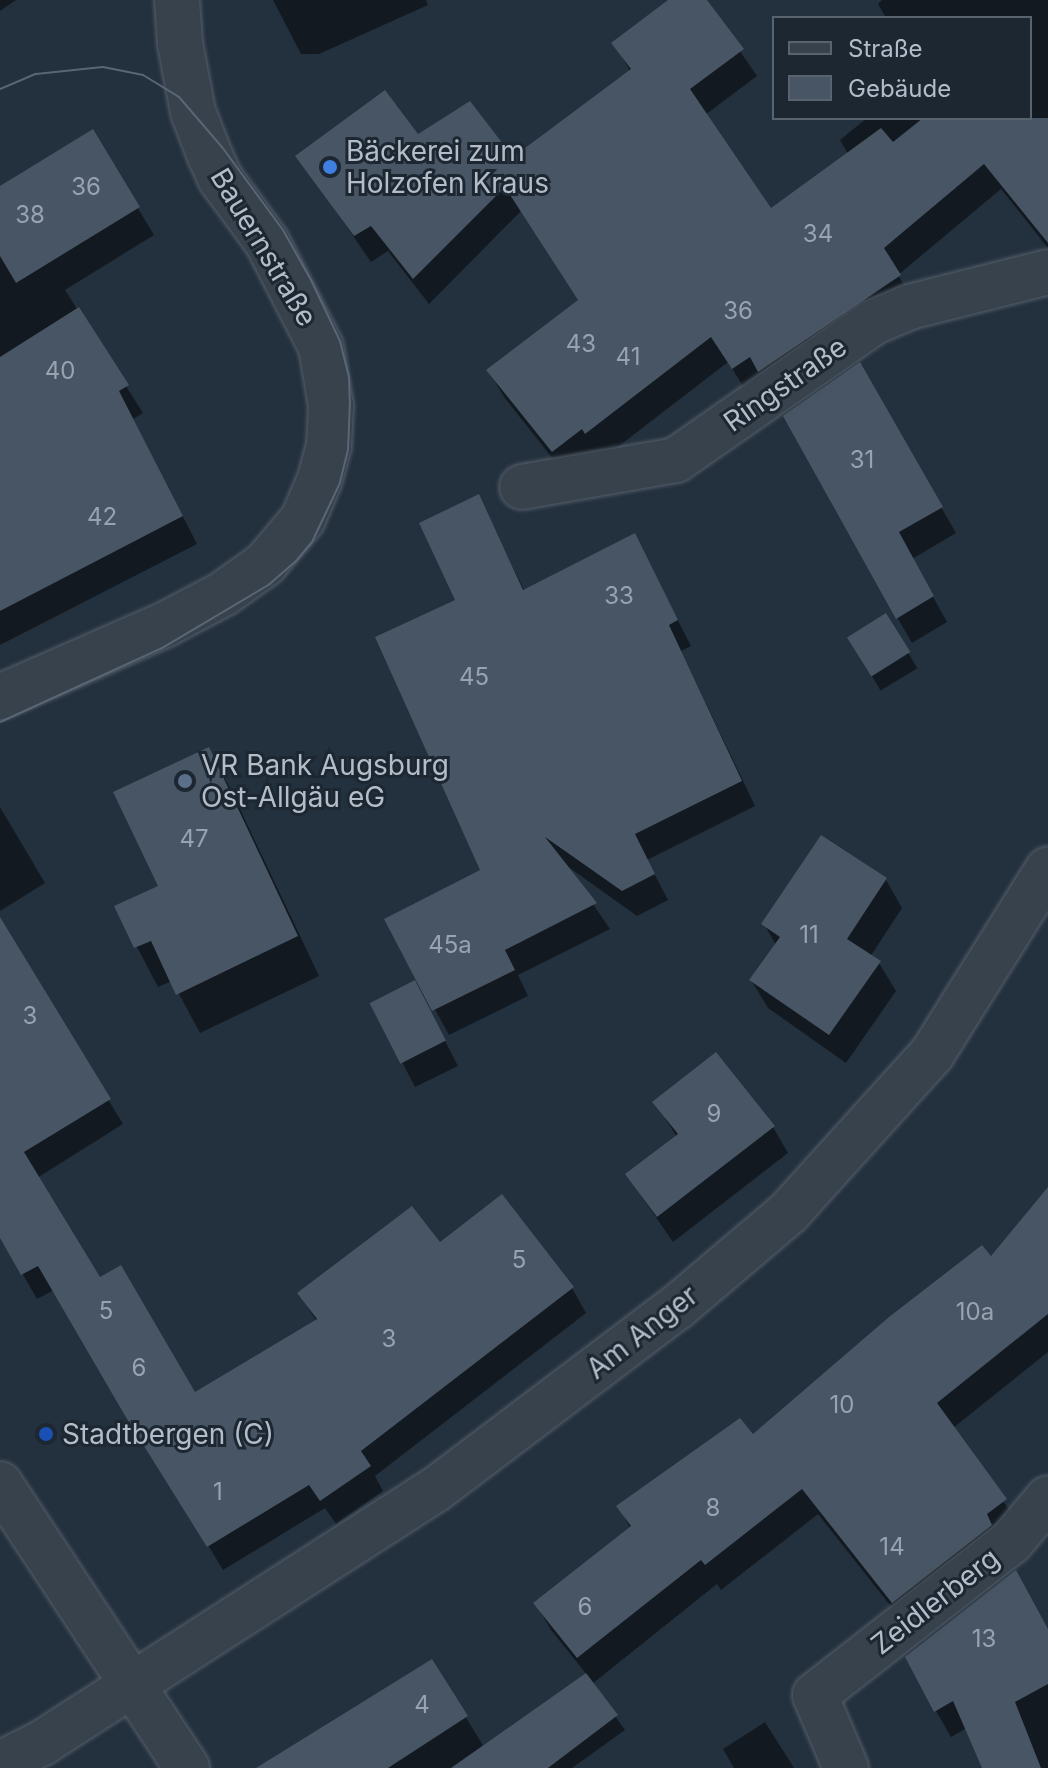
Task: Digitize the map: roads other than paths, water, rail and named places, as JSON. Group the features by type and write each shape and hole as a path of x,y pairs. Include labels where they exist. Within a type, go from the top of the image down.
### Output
{"street":[{"name":"Bauernstraße","path":"0,697 166,624 223,594 265,564 303,519 320,479 329,446 329,382 317,337 267,242 220,178 210,156 193,112 180,43 177,0"},
{"name":"Ringstraße","path":"522,487 676,460 874,322 909,307 1048,272"},
{"name":"Am Anger","path":"0,1764 42,1743 131,1683 327,1563 435,1490 676,1308 789,1212 932,1054 1048,869"},
{"path":"0,1484 187,1768"},
{"name":"Zeidlerberg","path":"846,1768 815,1695 1011,1542 1048,1498"}],"tram line":[{"path":"0,89 36,74 103,67 143,75 179,97 222,147 283,230 340,341 349,377 350,401 348,450 340,483 312,542 296,561 270,584 162,648 0,722"}],"place":[{"name":"Bäckerei zum Holzofen Kraus","path":"330,167"},
{"name":"VR Bank Augsburg Ost-Allgäu eG","path":"185,781"},
{"name":"Stadtbergen (C)","path":"46,1434"}]}
